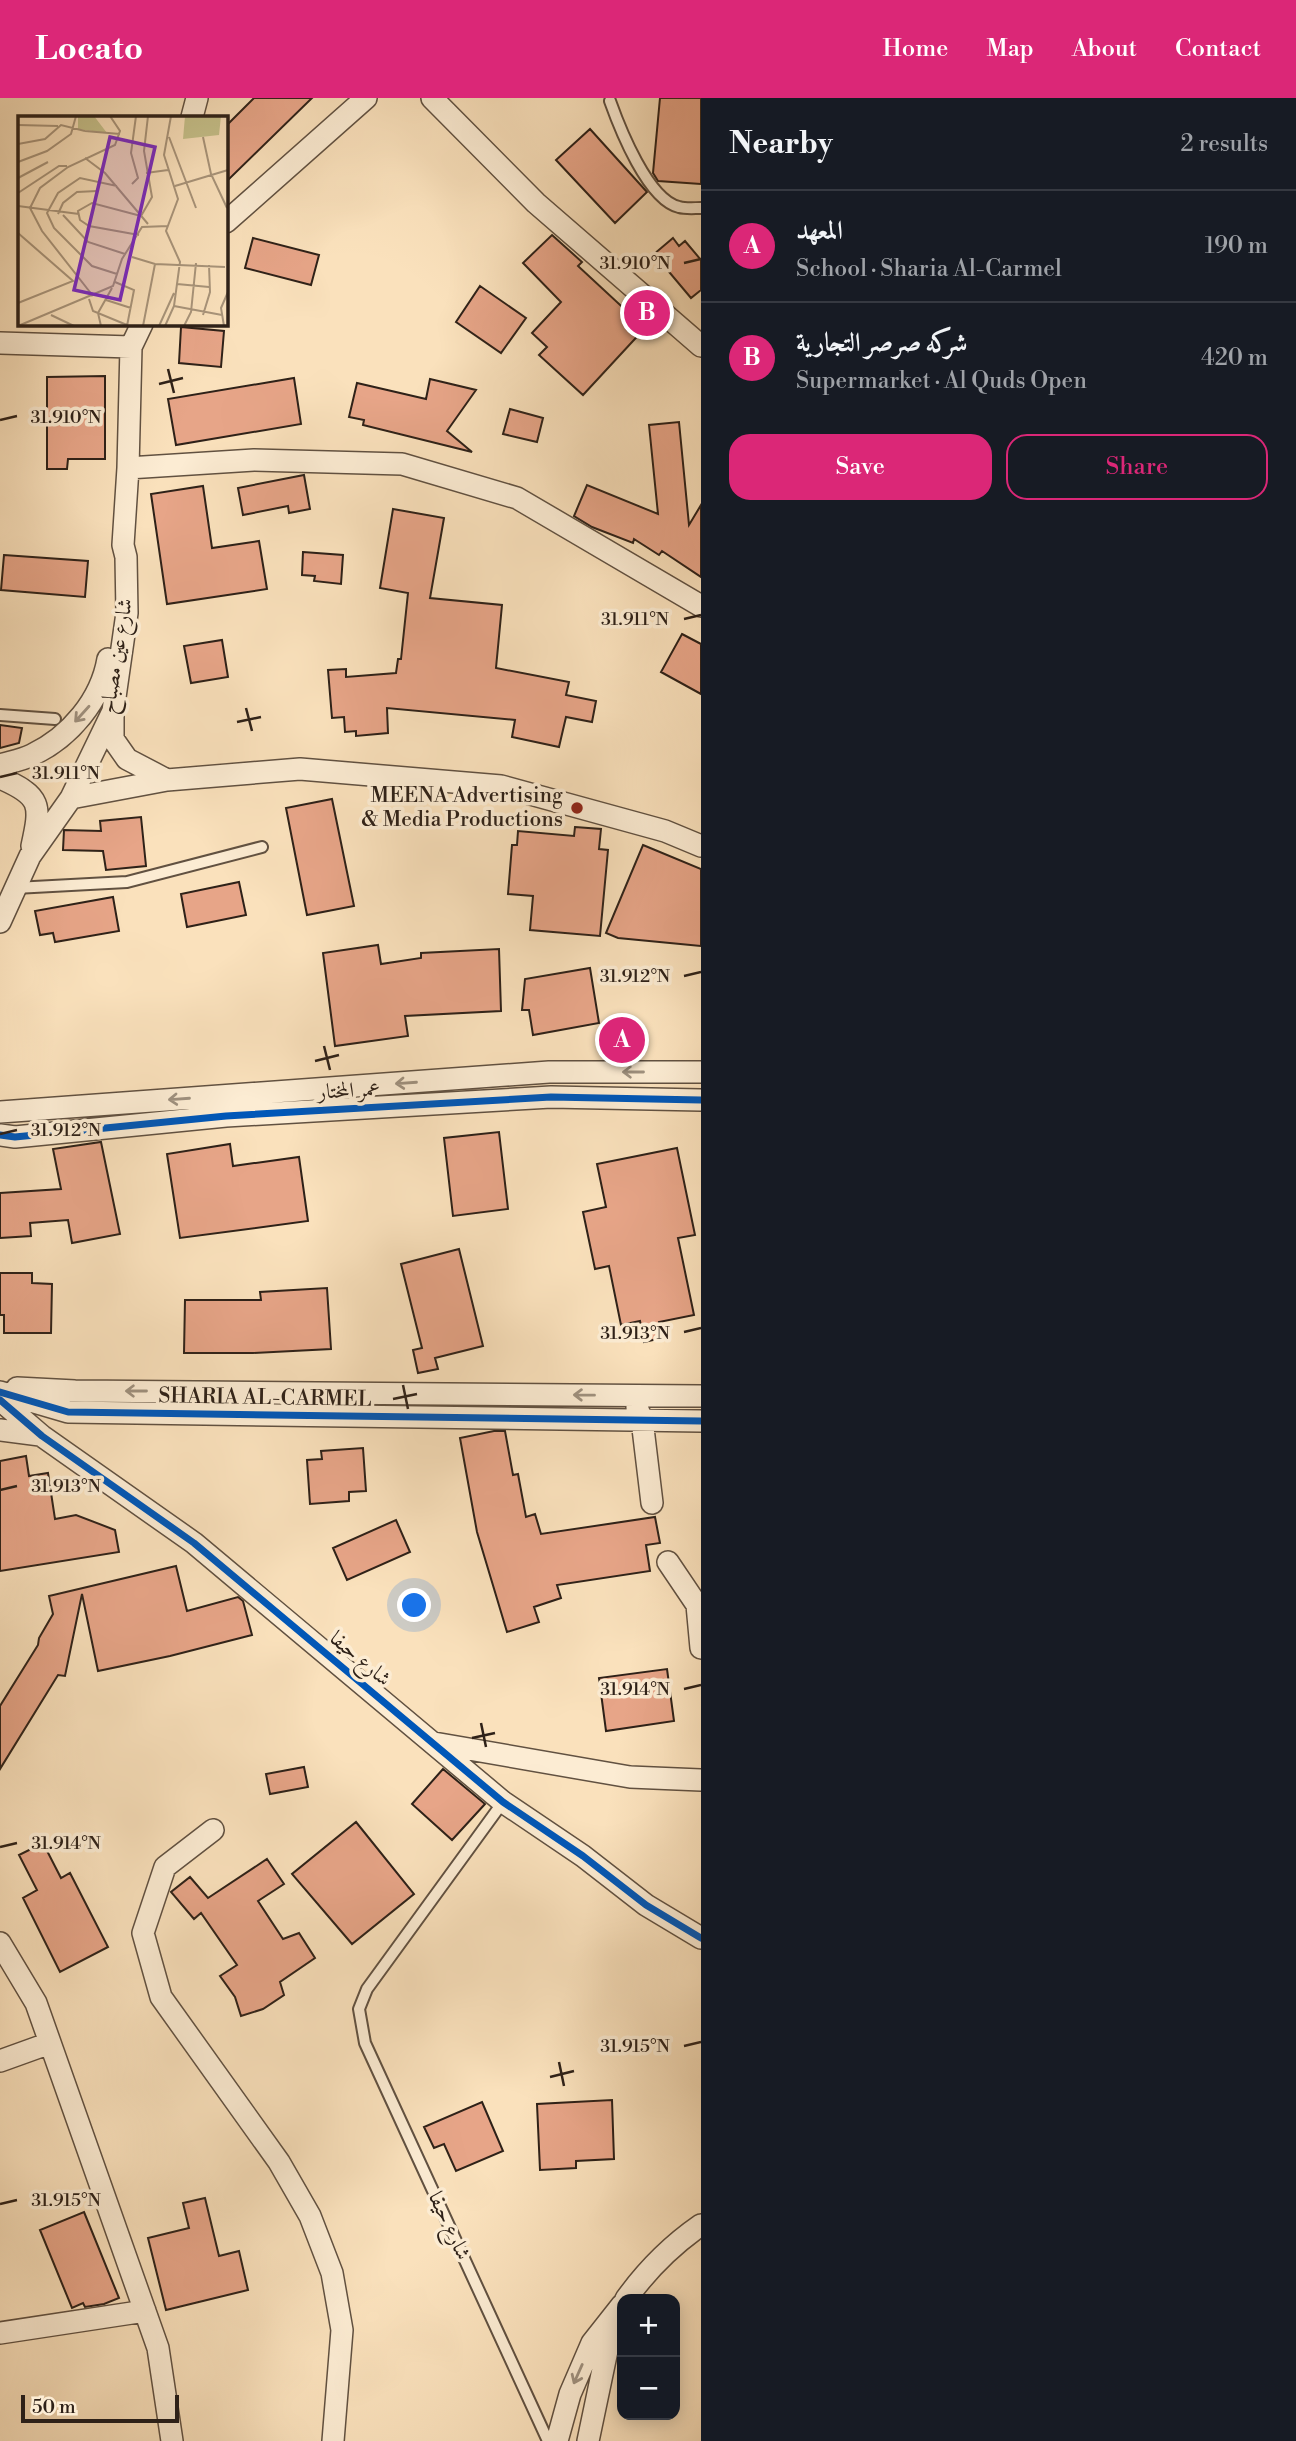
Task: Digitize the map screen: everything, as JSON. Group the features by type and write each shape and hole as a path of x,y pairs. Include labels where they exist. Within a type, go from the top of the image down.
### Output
{"street":[{"path":"192,116 197,98"},
{"path":"228,220 366,98"},
{"path":"432,98 536,202 701,346"},
{"name":"شارع عين مصباح","path":"0,922 30,856 71,798 113,711 127,613 126,557 123,545 131,347 141,326"},
{"path":"0,343 131,347"},
{"path":"128,468 254,460 402,464 517,498 701,606"},
{"path":"0,765 32,755 57,738 85,713 105,679 126,557"},
{"path":"113,711 113,738 127,760 167,780"},
{"path":"71,798 167,780 300,769 501,786 665,831 701,846"},
{"path":"0,778 19,786 34,799 39,814 30,856"},
{"path":"0,1112 550,1072 701,1072"},
{"name":"عمر المختار","path":"5,1138 226,1116 551,1097 701,1100"},
{"path":"0,1389 701,1396"},
{"name":"SHARIA AL-CARMEL","path":"0,1389 68,1412 701,1421"},
{"path":"633,1396 642,1420 652,1503"},
{"name":"شارع حيفا","path":"0,1401 42,1436 194,1543 503,1802 583,1857 646,1905 701,1938"},
{"path":"65,1452 55,1430 68,1412"},
{"path":"0,1430 42,1436"},
{"path":"668,1562 699,1604 701,1648"},
{"path":"434,1743 630,1777 701,1780"},
{"path":"213,1830 165,1867 143,1933 161,1997 279,2162 310,2216 332,2273 342,2330 332,2441"},
{"path":"0,1943 36,2003 158,2348 172,2441"},
{"path":"0,2061 50,2043"},
{"path":"630,2294 680,2239 701,2225"},
{"path":"0,2333 145,2311"},
{"path":"557,2441 570,2394 592,2343 617,2312"},
{"path":"588,2441 617,2323"}],"lane":[{"path":"610,101 624,138 658,195 678,207 701,208"},
{"path":"0,715 55,719"},
{"path":"15,888 127,882 262,847"},
{"name":"شارع حيفا","path":"503,1802 366,1989 359,2009 365,2043 548,2441"}],"building":[{"path":"254,98 312,98 228,180 228,124"},
{"path":"660,98 701,98 701,184 658,181 653,173"},
{"path":"590,129 647,192 615,223 556,160"},
{"path":"552,235 582,262 578,266 645,328 583,395 539,355 547,347 532,333 561,302 523,263"},
{"path":"253,238 319,255 311,285 245,268"},
{"path":"673,238 679,246 685,241 701,260 701,290 691,298 654,254"},
{"path":"480,286 526,318 501,353 456,322"},
{"path":"181,327 224,331 221,367 179,363"},
{"path":"105,376 105,459 68,459 67,469 47,469 47,377"},
{"path":"294,378 301,424 176,445 168,399"},
{"path":"430,379 476,390 447,431 472,452 363,425 364,420 349,417 357,383 426,399"},
{"path":"510,409 543,418 537,442 503,434"},
{"path":"679,422 689,525 701,505 701,577 662,551 659,555 634,539 633,543 592,527 574,516 587,485 658,514 649,425"},
{"path":"304,475 310,509 289,513 288,506 243,515 238,488"},
{"path":"203,486 212,548 259,541 267,589 167,604 151,494"},
{"path":"393,509 444,518 430,598 502,605 496,668 569,682 566,695 596,701 592,722 566,717 559,747 512,737 515,720 387,708 388,733 356,736 356,731 345,732 344,717 332,718 328,670 346,669 346,677 396,673 398,659 401,659 408,593 380,588"},
{"path":"303,552 343,555 341,584 314,581 315,576 302,575"},
{"path":"4,555 88,561 85,597 1,590"},
{"path":"682,634 701,644 701,694 661,672"},
{"path":"222,640 228,677 191,683 184,646"},
{"path":"0,725 22,728 19,743 0,748"},
{"path":"332,799 354,906 307,915 286,808"},
{"path":"141,817 146,866 106,870 103,851 63,850 64,830 101,831 100,821"},
{"path":"575,827 601,829 599,849 608,850 600,936 530,930 533,896 508,894 512,845 517,845 518,831 574,836"},
{"path":"643,845 701,869 701,946 618,938 606,933"},
{"path":"239,882 246,915 187,927 181,894"},
{"path":"113,897 119,931 55,942 53,933 40,935 35,911"},
{"path":"378,945 381,964 421,958 421,953 499,949 501,1011 405,1016 408,1036 335,1046 323,953"},
{"path":"590,968 599,1023 533,1035 529,1010 522,1010 525,979"},
{"path":"499,1132 508,1209 453,1216 444,1138"},
{"path":"101,1142 120,1234 72,1243 68,1220 30,1223 31,1236 0,1238 0,1193 61,1189 53,1149"},
{"path":"230,1144 233,1166 299,1157 308,1221 180,1238 167,1154"},
{"path":"677,1148 695,1235 678,1238 694,1315 659,1322 662,1338 644,1342 640,1321 621,1325 609,1266 595,1269 583,1212 606,1207 597,1164"},
{"path":"459,1249 483,1346 435,1358 438,1369 418,1373 413,1350 422,1348 401,1264"},
{"path":"0,1273 32,1273 32,1283 52,1284 51,1333 4,1333 4,1315 0,1315"},
{"path":"327,1288 331,1349 184,1353 185,1300 261,1300 260,1292"},
{"path":"505,1431 513,1475 518,1474 526,1517 535,1514 541,1534 655,1517 660,1543 646,1545 650,1571 557,1585 561,1598 534,1607 539,1622 507,1632 477,1532 460,1438"},
{"path":"363,1448 366,1491 349,1492 349,1501 310,1504 307,1460 322,1459 321,1451"},
{"path":"26,1456 29,1476 48,1473 55,1519 76,1515 115,1530 119,1552 0,1571 0,1461"},
{"path":"396,1520 410,1552 347,1580 333,1548"},
{"path":"176,1566 187,1611 238,1597 243,1601 252,1635 98,1671 82,1594 65,1676 58,1675 0,1769 0,1706 38,1645 39,1638 53,1614 49,1596"},
{"path":"667,1669 674,1721 606,1731 599,1678"},
{"path":"304,1767 308,1787 270,1794 266,1774"},
{"path":"443,1769 485,1804 452,1840 412,1804"},
{"path":"356,1822 414,1894 352,1944 292,1874"},
{"path":"43,1843 61,1878 70,1873 108,1947 60,1972 23,1898 37,1890 19,1855"},
{"path":"267,1859 284,1884 258,1901 283,1939 299,1933 315,1958 280,1982 284,1995 263,2009 241,2016 235,1997 220,1976 237,1965 201,1913 194,1919 171,1892 190,1877 208,1898"},
{"path":"612,2100 614,2159 576,2161 576,2168 540,2170 537,2104"},
{"path":"482,2102 503,2151 456,2171 444,2144 434,2148 424,2127"},
{"path":"205,2198 219,2256 239,2251 248,2290 166,2310 148,2238 189,2228 183,2203"},
{"path":"84,2212 119,2298 104,2304 85,2307 83,2303 72,2308 40,2230"}],"cycle path":[{"path":"0,1135 15,1137 226,1116 551,1097 701,1100"},
{"path":"0,1392 68,1412 701,1421"},
{"path":"0,1400 42,1436 194,1543 503,1802 583,1856 646,1905 701,1938"}],"place":[{"name":"شركه صرصر التجارية","path":"647,313"},
{"name":"MEENA Advertising & Media Productions","path":"577,808"},
{"name":"المعهد","path":"622,1040"}]}
